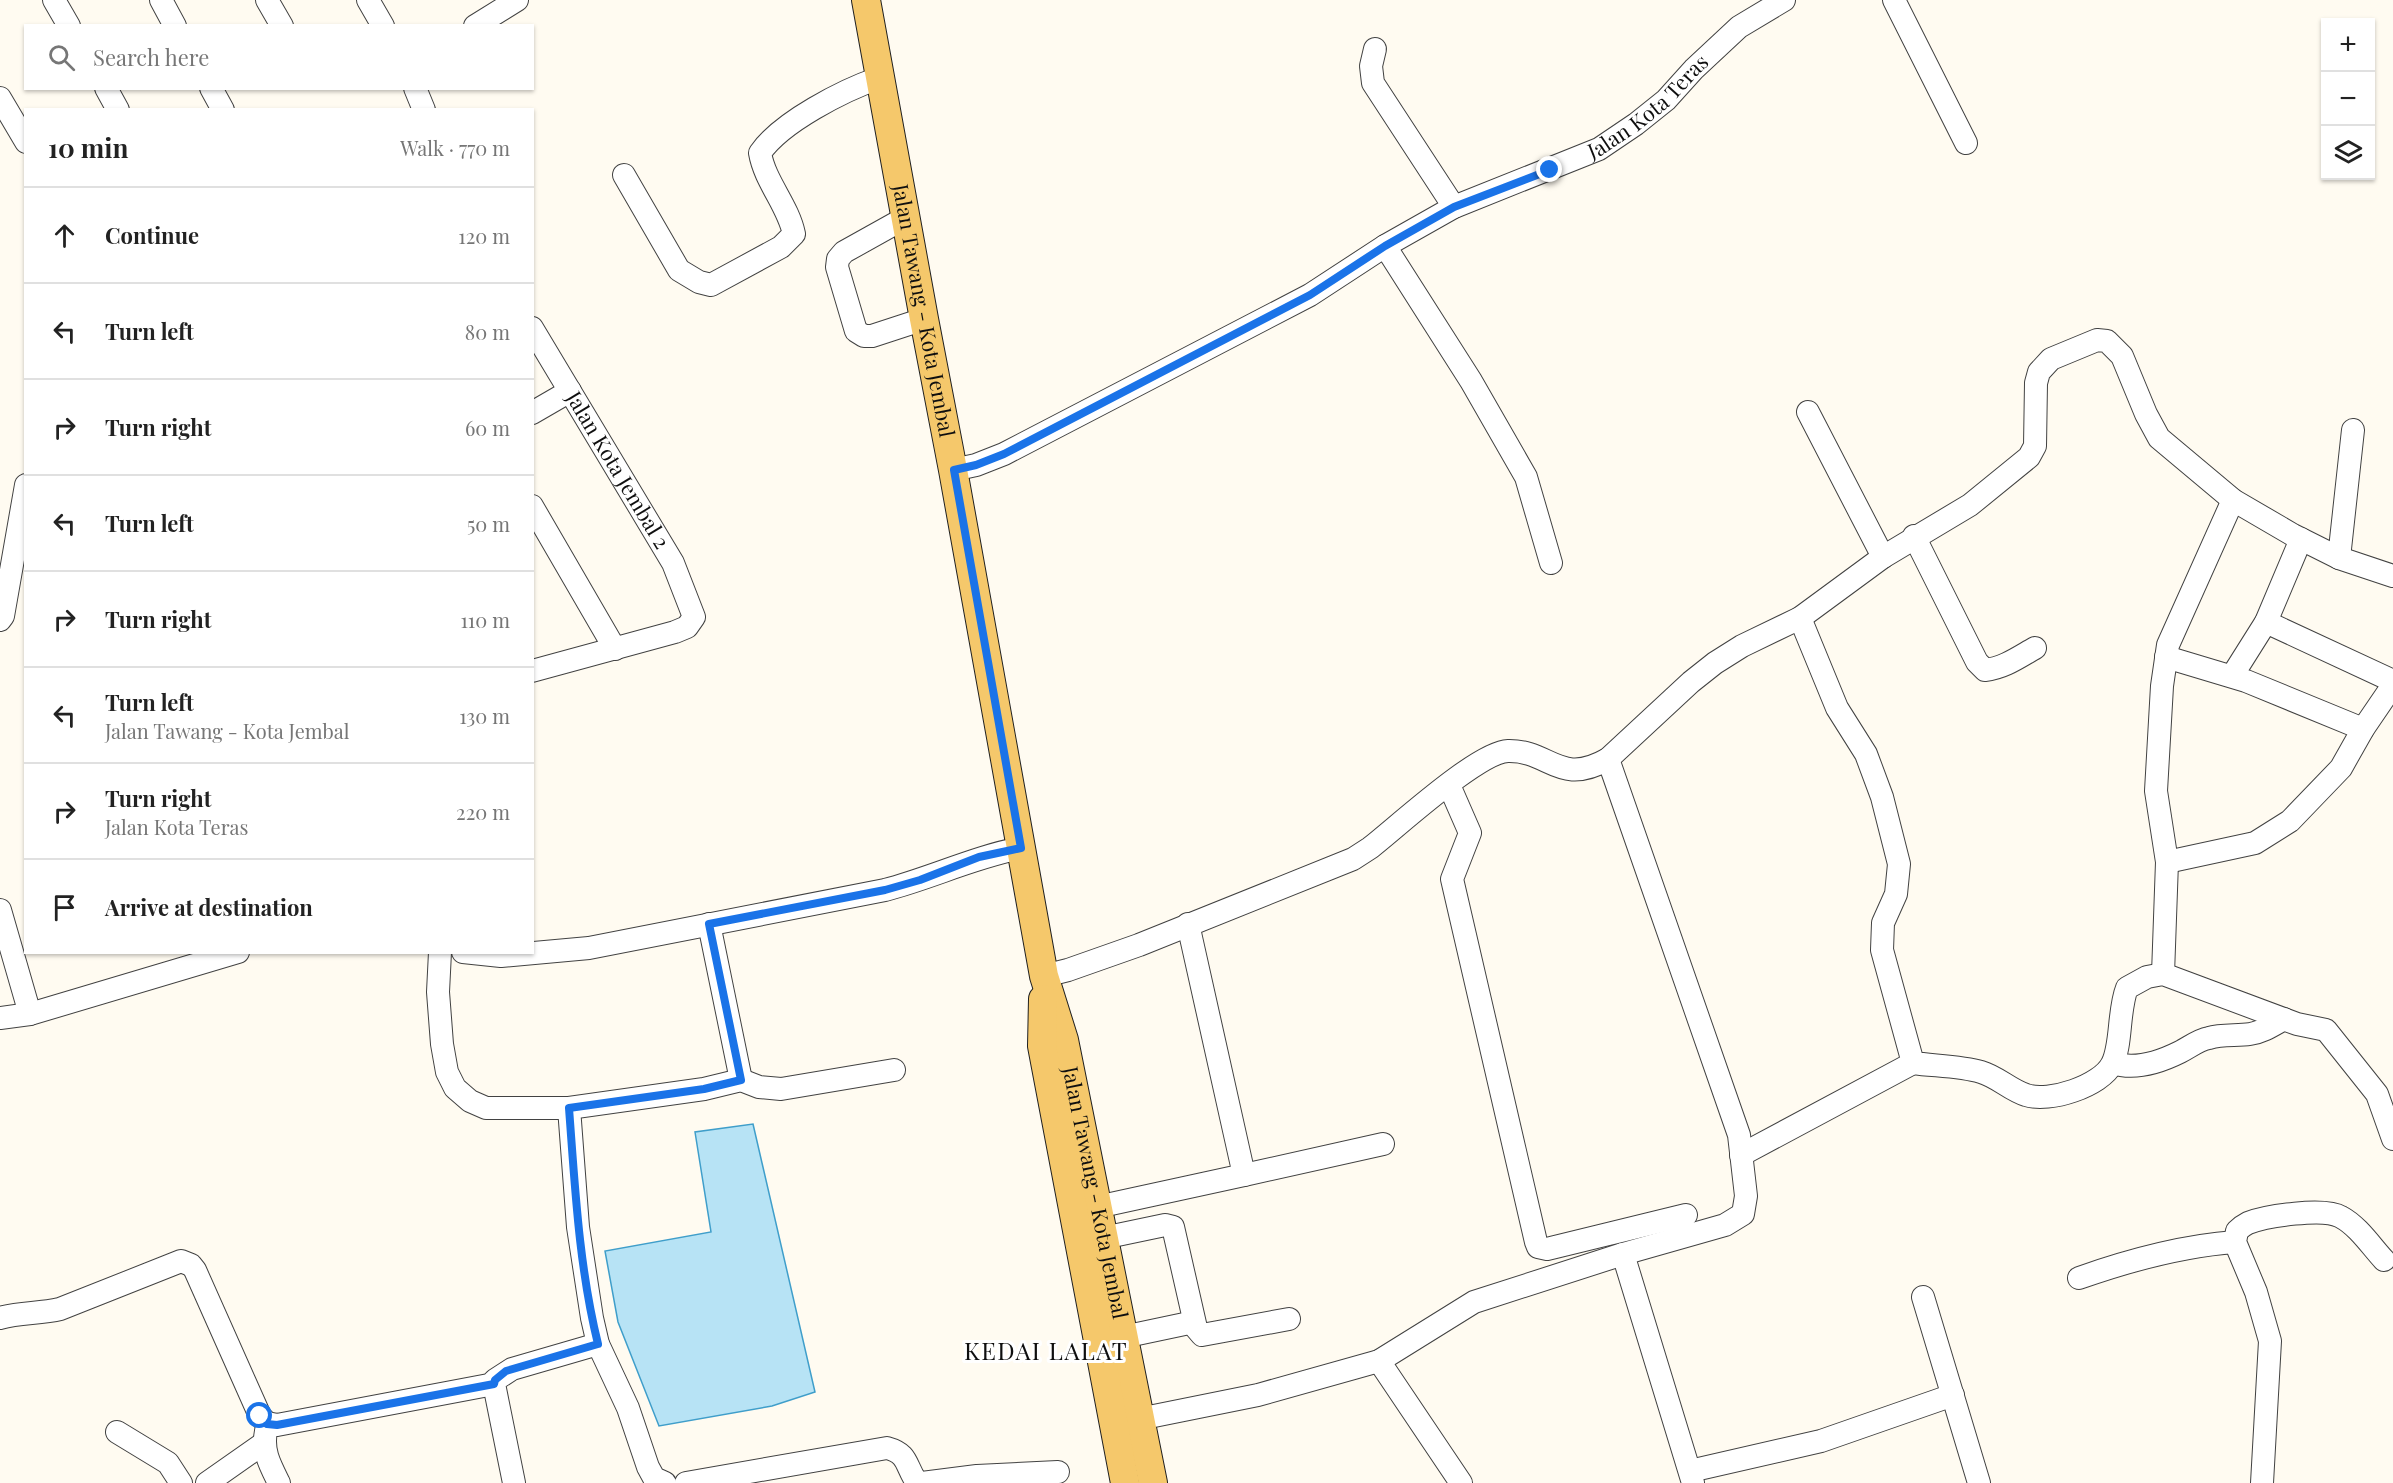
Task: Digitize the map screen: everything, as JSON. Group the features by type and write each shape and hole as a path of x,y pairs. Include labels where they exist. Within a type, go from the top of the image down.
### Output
{"main road":[{"name":"Jalan Tawang - Kota Jembal","path":"866,0 954,470 1044,976 1064,1040 1153,1483"},
{"name":"Jalan Tawang - Kota Jembal","path":"1044,976 1042,1046 1125,1483"}],"street":[{"path":"54,0 68,24"},
{"path":"161,0 175,24"},
{"path":"267,0 281,24"},
{"path":"368,0 381,24"},
{"path":"478,24 517,0"},
{"name":"Jalan Kota Teras","path":"954,470 976,465 1004,454 1242,332 1310,295 1385,246 1454,207 1599,149 1666,100 1694,69 1739,27 1784,0"},
{"path":"1894,0 1966,143"},
{"path":"1376,49 1371,66 1373,82 1454,207"},
{"path":"624,175 679,270 699,282 711,285 781,247 794,234 790,217 762,166 760,153 768,141 819,106 879,78"},
{"path":"107,90 117,108"},
{"path":"212,90 222,108"},
{"path":"416,90 423,108"},
{"path":"0,98 24,139"},
{"path":"905,218 844,252 838,259 837,267 856,331 864,336 872,336 924,319"},
{"path":"1385,246 1471,381 1526,477 1551,563"},
{"name":"Jalan Kota Jembal 2","path":"534,331 673,563 694,617 687,627 675,632 615,649"},
{"path":"1044,976 1104,958 1353,858 1390,833 1449,784 1492,756 1507,751 1532,755 1558,768 1576,770 1594,767 1608,759 1691,682 1715,663 1742,646 1800,618 1914,536 1970,506 2029,458 2035,446 2036,383 2039,372 2051,359 2097,340 2107,341 2122,356 2146,414 2159,438 2233,500 2339,558 2393,576"},
{"path":"534,412 570,391"},
{"path":"1808,412 1883,557"},
{"path":"2339,558 2353,430"},
{"path":"0,620 3,616 24,496"},
{"path":"2163,974 2167,862 2156,791 2162,686 2166,657 2168,645 2233,500"},
{"path":"534,509 615,649 534,670"},
{"path":"1914,536 1977,662 1985,670 2006,665 2035,648"},
{"path":"2232,676 2266,621 2301,539"},
{"path":"1800,618 1837,708 1866,754 1882,797 1899,864 1896,894 1884,923 1882,950 1913,1063"},
{"path":"2167,862 2255,843 2290,821 2341,768 2393,683 2266,621"},
{"path":"2166,657 2232,676 2363,729"},
{"path":"1139,1419 1258,1395 1379,1360 1474,1302 1623,1254 1725,1225 1743,1214 1746,1196 1739,1135 1608,759"},
{"path":"1449,784 1470,833 1452,879 1538,1247 1547,1250 1686,1215"},
{"path":"534,953 590,948 885,890 920,880 979,857 1021,848"},
{"path":"0,910 30,1014"},
{"path":"709,924 741,1080"},
{"path":"1188,924 1244,1175"},
{"path":"0,1018 30,1014 231,954"},
{"path":"440,954 438,992 442,1044 447,1072 455,1088 470,1101 486,1108 569,1108 693,1090 741,1080 759,1087 781,1089 894,1070"},
{"path":"482,954 501,956 523,954"},
{"path":"1741,1155 1913,1063 1980,1072 2030,1097 2048,1097 2076,1090 2103,1076 2113,1063 2122,1000 2127,988 2147,977 2163,974 2284,1019 2326,1030 2385,1090 2393,1139"},
{"path":"2113,1063 2125,1067 2154,1062 2177,1054 2205,1039 2252,1034 2265,1030 2284,1019"},
{"path":"569,1108 578,1227 598,1344 628,1408 648,1467 654,1478 664,1483"},
{"path":"1097,1207 1383,1144"},
{"path":"2262,1483 2270,1341 2256,1292 2235,1242 2237,1231 2246,1224 2263,1219 2324,1212 2340,1216 2353,1226 2384,1260"},
{"path":"1103,1238 1165,1225 1173,1227 1198,1333 1206,1336 1289,1318"},
{"path":"1593,1238 1597,1262"},
{"path":"2079,1278 2131,1260 2205,1244 2235,1242"},
{"path":"1623,1254 1691,1477 1821,1441 1953,1395"},
{"path":"0,1318 60,1309 175,1262 186,1262 195,1270 260,1416 265,1433 267,1458 279,1483"},
{"path":"1923,1297 1979,1483"},
{"path":"1123,1337 1194,1322"},
{"path":"514,1483 495,1380 506,1371 598,1344"},
{"path":"1379,1360 1461,1483"},
{"path":"207,1483 277,1425 494,1384"},
{"path":"117,1432 168,1463 181,1483"},
{"path":"686,1483 887,1448 904,1455 911,1474 916,1481 922,1483 977,1476 1058,1472"}],"water":[{"path":"753,1124 815,1392 772,1406 659,1426 618,1322 605,1251 711,1232 695,1132"}],"district":[{"name":"KEDAI LALAT","path":"1046,1352"}],"route":[{"path":"260,1416 267,1424 277,1425 494,1384 499,1375 506,1371 598,1344 578,1227 569,1108 704,1089 741,1080 709,924 885,890 920,880 979,857 1021,848 954,470 976,465 1004,454 1242,332 1310,295 1385,246 1454,207 1550,170"}]}
